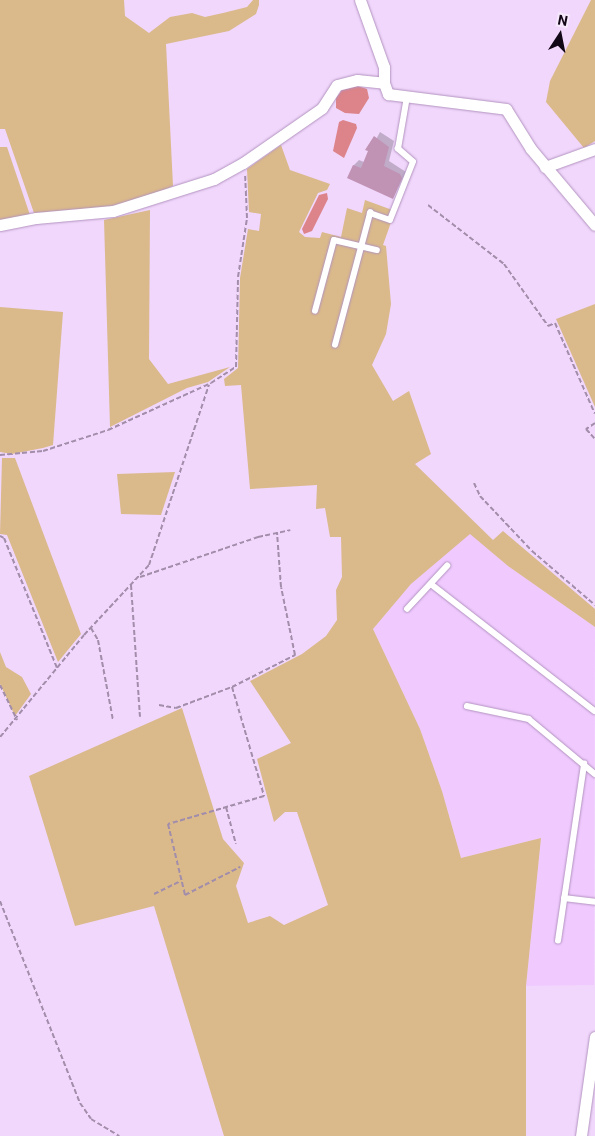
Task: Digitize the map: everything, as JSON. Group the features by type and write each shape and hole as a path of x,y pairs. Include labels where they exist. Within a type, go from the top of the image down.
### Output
{"street":[{"path":"360,0 384,67 384,83 388,94 506,109 545,168 595,225"},
{"path":"0,225 121,209 214,179 243,164 322,108 337,85 357,80 384,83"},
{"path":"545,168 595,149"},
{"path":"581,1136 595,1037"}],"lane":[{"path":"335,345 363,249 370,213 390,220 413,162 398,149 408,97"},
{"path":"315,311 334,240 363,249 377,250"},
{"path":"407,608 448,566"},
{"path":"431,584 595,711"},
{"path":"468,706 529,719 595,774"},
{"path":"558,941 584,764"},
{"path":"564,898 595,902"}],"path":[{"path":"0,456 43,451 108,430 211,383 232,370 237,361 238,277 248,195 243,164"},
{"path":"428,205 504,264 548,326 555,323 595,414"},
{"path":"0,737 17,720 91,628 149,565 205,390 211,383"},
{"path":"595,423 586,429 595,439"},
{"path":"474,483 480,496 532,551 595,605"},
{"path":"138,578 277,532 290,530"},
{"path":"160,705 176,708 232,687 295,655 282,587 277,532"},
{"path":"0,536 4,538 58,668"},
{"path":"131,585 140,718"},
{"path":"91,628 98,640 113,720"},
{"path":"0,685 17,720"},
{"path":"232,687 265,793 264,796 168,824 185,894 240,867"},
{"path":"226,807 236,844"},
{"path":"154,894 182,880"},
{"path":"0,900 80,1103 91,1118 119,1136"}],"shaded area":[{"path":"0,0 124,0 125,16 149,33 170,17 192,13 205,17 247,7 253,0 259,0 259,5 256,14 229,31 166,44 173,186 145,199 106,207 34,213 5,129 0,129"},
{"path":"591,0 595,0 595,141 584,148 546,102 550,81"},
{"path":"358,86 367,89 369,98 359,114 345,113 336,108 336,98 342,90"},
{"path":"343,120 356,124 357,128 344,158 333,151 339,122"},
{"path":"281,145 290,170 330,184 327,190 318,193 299,232 305,237 320,238 322,232 341,237 347,208 362,213 365,200 395,211 383,245 386,246 391,304 386,334 372,365 393,401 409,391 431,454 415,464 493,540 503,531 595,609 595,627 508,566 470,534 411,584 373,629 420,729 442,791 461,858 541,838 526,986 526,1136 224,1136 154,906 75,926 29,776 182,708 223,839 244,863 236,886 248,923 270,916 284,925 328,905 297,812 285,812 274,822 257,759 291,743 250,681 302,654 326,636 337,620 336,590 342,577 341,537 330,537 325,508 316,509 317,485 250,489 241,385 225,386 224,379 238,368 240,278 248,229 259,231 261,214 249,212 247,169"},
{"path":"0,147 7,147 30,215 0,221"},
{"path":"327,193 328,199 312,231 304,234 302,229 319,195"},
{"path":"150,210 149,359 168,384 230,367 208,382 187,388 110,427 104,220"},
{"path":"595,304 595,407 556,319"},
{"path":"0,307 63,312 53,445 12,454 0,452"},
{"path":"2,458 15,458 81,634 58,662 7,535 0,534"},
{"path":"175,472 161,515 121,514 117,474"},
{"path":"470,533 508,566 595,627 594,985 526,986 541,838 461,858 442,791 420,729 373,629 411,584"},
{"path":"0,652 6,667 22,677 31,694 15,716 0,684"}],"building":[{"path":"374,136 389,147 384,166 400,174 402,178 393,199 347,178 353,165 361,168 368,151 365,150"}]}
